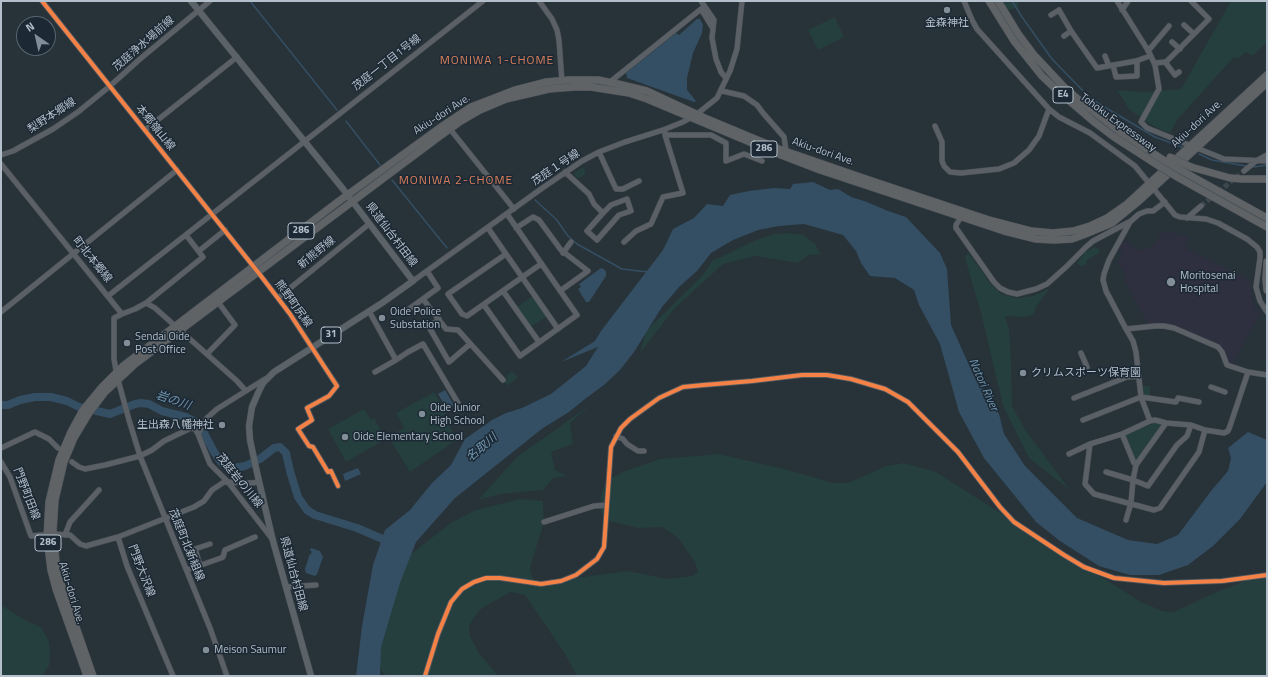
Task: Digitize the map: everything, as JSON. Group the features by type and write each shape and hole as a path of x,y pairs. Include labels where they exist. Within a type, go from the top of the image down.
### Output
{"highway":[{"name":"Tohoku Expressway","path":"989,1 1018,46 1042,76 1059,92 1104,129 1159,166 1267,230"},
{"name":"Tohoku Expressway","path":"998,1 1019,35 1043,65 1070,92 1098,115 1147,145 1184,172 1267,218"},
{"name":"Akiu-dori Ave.","path":"350,198 480,110 506,98 562,84 598,80 647,91 694,116 820,170 960,217 1004,231 1036,239 1072,239 1083,236 1112,223 1132,208 1152,186 1267,75"},
{"name":"Akiu-dori Ave.","path":"87,676 56,589 51,570 49,502 59,460 71,432 93,402 105,392 117,375 135,364 178,328 441,127 471,108 515,90 546,82 629,93 863,178 988,220 1041,233 1073,231 1090,226 1107,218 1152,186"},
{"name":"Akiu-dori Ave.","path":"1193,147 1267,83"},
{"path":"1167,159 1230,178 1252,180 1267,178"},
{"path":"1267,262 1267,290"},
{"name":"Akiu-dori Ave.","path":"178,328 218,302 256,269"},
{"name":"Akiu-dori Ave.","path":"50,534 59,578 93,676"}],"main road":[{"name":"県道仙台村田線","path":"191,1 350,198 413,281 269,376 258,393 252,407 249,426 253,455 273,540 311,676"}],"street":[{"name":"本郷嶺山線","path":"43,1 256,269"},
{"name":"茂庭浄水場前線","path":"110,86 210,1"},
{"name":"茂庭一丁目1号線","path":"108,296 483,1"},
{"path":"539,1 552,19 557,30 562,84"},
{"path":"701,1 714,20 712,27 712,38 716,59 721,72 726,78"},
{"path":"742,1 737,49 722,91 744,96 757,105 762,113 784,136 786,151"},
{"path":"964,1 977,29 1049,109 1064,121 1090,134 1135,166 1175,215 1187,218 1206,219 1218,223 1247,239 1257,247 1260,252 1260,258 1256,287 1260,301 1267,312"},
{"path":"1117,1 1154,63 1159,89 1141,122 1147,128 1224,159 1267,161"},
{"path":"1122,10 1128,1"},
{"path":"1154,63 1165,62 1209,19 1191,1"},
{"path":"610,82 701,9 712,27"},
{"path":"1051,14 1059,10 1071,31 1097,68 1137,61 1149,53 1169,26"},
{"path":"1184,25 1194,34"},
{"path":"1064,36 1071,31"},
{"path":"1172,42 1180,49"},
{"path":"1105,56 1116,77 1138,76 1137,61"},
{"path":"145,130 237,57"},
{"path":"1165,62 1175,75 1179,72"},
{"name":"梨野本郷線","path":"1,155 13,151 53,129 78,112 110,86"},
{"name":"茂庭１号線","path":"413,281 566,172 598,152 625,142 664,132 703,110 717,98 722,91"},
{"path":"935,126 942,142 942,162 950,172 999,169 1014,162 1029,150 1039,136 1049,109"},
{"path":"450,129 514,209"},
{"path":"624,242 636,231 651,224 663,197 683,193 664,132 711,135 726,143 726,161 744,154 762,161"},
{"path":"598,152 616,189 623,188 639,181"},
{"path":"1244,171 1256,161 1267,155"},
{"name":"町北本郷線","path":"1,164 122,314"},
{"path":"1,312 177,170"},
{"path":"566,172 589,194 594,204 603,213"},
{"path":"627,199 631,211 619,215 597,240 587,231 603,213 611,204 627,199"},
{"path":"960,217 956,224 956,228 994,282 1000,288 1017,294 1036,289 1047,284 1093,241 1131,221 1139,214 1147,211 1153,211 1164,202"},
{"path":"1187,218 1201,206"},
{"path":"484,305 520,356 577,315 507,214"},
{"path":"516,228 533,217 539,220 564,253 588,271 560,291"},
{"path":"1131,221 1109,260 1103,280 1106,291 1133,341 1136,352 1141,397 1150,421"},
{"name":"新熊野線","path":"278,298 369,224"},
{"path":"488,228 558,329"},
{"path":"198,251 225,230"},
{"path":"122,314 146,303 203,257 186,235"},
{"path":"564,253 571,242"},
{"path":"506,254 448,294 462,314 467,316 541,264"},
{"name":"熊野町尻線","path":"256,269 278,298 337,386 329,396 307,408 312,420 298,429 309,446 313,447 328,472 332,471 338,486"},
{"path":"409,308 438,288 428,271"},
{"path":"503,291 539,342"},
{"path":"423,299 446,329 458,330 503,380"},
{"path":"207,354 234,325 218,302"},
{"path":"146,303 155,308 178,328 237,381 246,391"},
{"path":"369,311 396,360"},
{"name":"茂庭町北新組線","path":"122,314 114,318 114,359 120,391 140,456 210,628 226,676"},
{"path":"439,320 429,327 449,362 470,344"},
{"path":"1126,329 1155,326 1174,328 1218,347 1222,352 1226,365 1248,372 1267,375"},
{"path":"375,372 423,344 458,403"},
{"path":"1081,353 1087,367"},
{"path":"1069,454 1090,444 1122,434 1155,420 1166,424 1191,425 1205,430 1224,433 1228,431 1248,372"},
{"path":"425,676 438,634 451,602 462,589 474,582 486,578 500,578 541,584 561,581 576,575 597,559 604,548 611,447 616,436 621,428 630,419 659,398 683,387 752,382 802,375 827,375 871,384 903,398 923,415 955,448 1000,507 1014,522 1064,555 1084,566 1114,578 1164,583 1207,582 1267,575"},
{"path":"72,462 78,467 86,468 140,456 152,450 164,441 191,428 199,432 207,418 217,409 269,376"},
{"path":"1074,398 1127,377 1139,376"},
{"path":"1211,387 1225,392"},
{"path":"1083,420 1141,397 1176,402 1178,398 1199,402"},
{"path":"1126,520 1131,504 1136,465 1166,424"},
{"path":"1106,472 1148,486 1177,445 1187,436 1191,425"},
{"path":"1090,444 1085,484 1094,494 1154,510 1160,508 1199,452 1205,430"},
{"path":"1,448 35,432 49,440 58,448"},
{"name":"茂庭岩の川線","path":"199,432 210,464 228,482 273,540"},
{"path":"1122,434 1136,465"},
{"path":"616,436 623,439 627,444 638,451 644,451"},
{"name":"門野町田線","path":"1,462 10,477 31,536 50,534"},
{"path":"118,537 166,519 204,501 212,490 224,482 251,483 259,479"},
{"path":"65,535 70,522 99,490"},
{"path":"544,522 594,506 607,505"},
{"name":"門野大沢線","path":"50,534 70,535 80,544 86,546 118,537 127,566 173,676"},
{"path":"187,570 221,558 224,556 224,550 255,537"},
{"path":"200,566 195,549 210,544"},
{"path":"286,587 316,585"}],"shaded area":[{"path":"1164,231 1189,238 1185,248 1251,281 1250,288 1255,309 1261,312 1232,365 1226,363 1225,352 1218,344 1176,326 1148,324 1124,279 1127,276 1117,263 1123,254 1118,250 1124,241 1141,251 1152,246"}],"green space":[{"path":"1002,1 1019,1 1018,7 1005,12"},
{"path":"1231,1 1267,1 1267,42 1253,56 1246,52 1238,59 1234,57 1177,120 1170,133 1150,124 1129,109 1117,90 1144,92 1181,89"},
{"path":"835,17 844,37 818,50 808,30"},
{"path":"583,167 586,174 578,178 575,176 575,172"},
{"path":"787,233 804,235 815,244 821,254 809,255 798,263 755,256 723,264 675,308 640,353 646,331 703,275 712,261 756,240 774,234"},
{"path":"1094,247 1099,249 1099,253 1087,260 1086,264 1082,267 1077,263 1085,252"},
{"path":"968,252 990,283 1001,294 1016,298 1033,296 1050,288 1036,307 1033,315 1022,317 1005,316 1009,329 1012,406 1026,431 1070,490 1029,458 1003,406 981,313 965,258"},
{"path":"533,296 547,316 531,327 517,307"},
{"path":"512,371 518,377 507,386 504,382 508,378 506,376"},
{"path":"1143,386 1150,386 1150,395 1145,396 1143,393"},
{"path":"434,392 447,413 442,416 456,436 455,441 410,472 388,437 404,428 396,413"},
{"path":"593,403 570,423 573,444 551,452 555,470 567,476 553,478 543,490 501,494 478,500 517,457"},
{"path":"364,409 371,420 374,418 386,439 346,462 328,429"},
{"path":"1155,423 1160,424 1161,428 1137,460 1134,459 1125,436"},
{"path":"719,454 784,469 834,483 848,483 886,466 904,463 936,472 1141,602 1163,611 1174,612 1212,594 1267,572 1267,676 577,676 565,654 525,595 511,592 482,608 469,626 470,636 479,653 498,676 386,676 381,670 377,647 391,572 452,522 476,510 520,499 543,501 544,522 530,568 532,577 542,585 583,577 627,571 669,579 692,576 698,572 695,562 678,538 662,527 638,528 609,521 601,512 601,495 604,486 611,478 625,471 660,459"},
{"path":"1,605 23,619 42,628 49,642 50,654 49,666 42,676 1,676"}],"water":[{"path":"697,19 700,19 703,25 702,33 693,53 687,78 687,90 696,101 694,102 627,78 626,73 676,33 679,35"},
{"name":"名取川","path":"813,182 830,190 838,189 851,197 906,217 940,253 947,269 951,325 974,376 999,414 1004,434 1025,466 1077,518 1128,540 1157,544 1178,535 1228,471 1231,458 1228,448 1248,432 1267,440 1267,482 1240,519 1213,546 1188,565 1159,575 1130,575 1099,566 1060,541 1036,522 984,458 959,412 940,344 919,305 914,290 895,278 870,276 861,263 856,251 843,235 804,224 779,226 758,230 733,240 711,253 697,271 680,286 662,307 634,352 620,370 604,385 569,412 543,428 455,498 416,542 400,583 381,647 380,676 356,676 362,626 373,565 385,530 410,510 432,483 451,465 465,439 492,420 551,394 586,366 598,347 561,362 595,341 663,250 673,229 694,218 707,204 723,206 730,195 774,188 790,189 793,184"},
{"path":"601,268 606,272 606,276 589,302 586,302 578,289 581,287 579,284"},
{"path":"445,390 454,405 447,409 438,394"},
{"path":"358,468 361,474 345,481 343,474"},
{"path":"311,548 320,551 323,557 315,576 306,573 305,569 309,556 312,552 310,550"}],"waterway":[{"path":"250,1 337,110"},
{"path":"1012,1 1052,59 1091,99 1155,137 1182,147"},
{"path":"346,121 380,165"},
{"path":"1199,154 1212,160 1246,166"},
{"path":"1254,167 1267,165"},
{"path":"392,180 447,248"},
{"path":"535,200 556,219 568,236 577,244 622,269 648,272"},
{"name":"岩の川","path":"1,405 8,405 20,400 35,397 51,397 67,401 79,407 110,414 135,404 149,404 162,411 186,417 196,422 221,462 227,467 233,468 245,466 260,459 274,448 280,447 286,453 298,497 307,510 315,515 357,528 392,543"}],"tunnel":[{"path":"1201,206 1244,171"}],"cycle path":[{"path":"42,1 261,276 290,314 337,386 329,396 307,408 312,420 298,429 309,446 313,447 328,472 331,471 338,486"},
{"path":"425,676 438,634 451,602 462,589 474,582 486,578 500,578 541,584 561,581 576,575 597,559 604,547 611,447 621,428 630,419 659,398 683,387 802,375 827,375 851,379 885,389 908,402 958,452 1000,507 1014,522 1084,567 1114,578 1164,583 1222,581 1267,575"}],"place":[{"name":"金森神社","path":"947,10"},
{"name":"Moritosenai Hospital","path":"1171,282"},
{"name":"Oide Police Substation","path":"382,318"},
{"name":"Sendai Oide Post Office","path":"127,343"},
{"name":"クリムスポーツ保育園","path":"1023,373"},
{"name":"Oide Junior High School","path":"422,414"},
{"name":"生出森八幡神社","path":"222,425"},
{"name":"Oide Elementary School","path":"345,437"},
{"name":"Meison Saumur","path":"206,650"}],"district":[{"name":"MONIWA 1-CHOME","path":"497,61"},
{"name":"MONIWA 2-CHOME","path":"456,181"}],"water label":[{"name":"Natori River","path":"983,385"}]}
